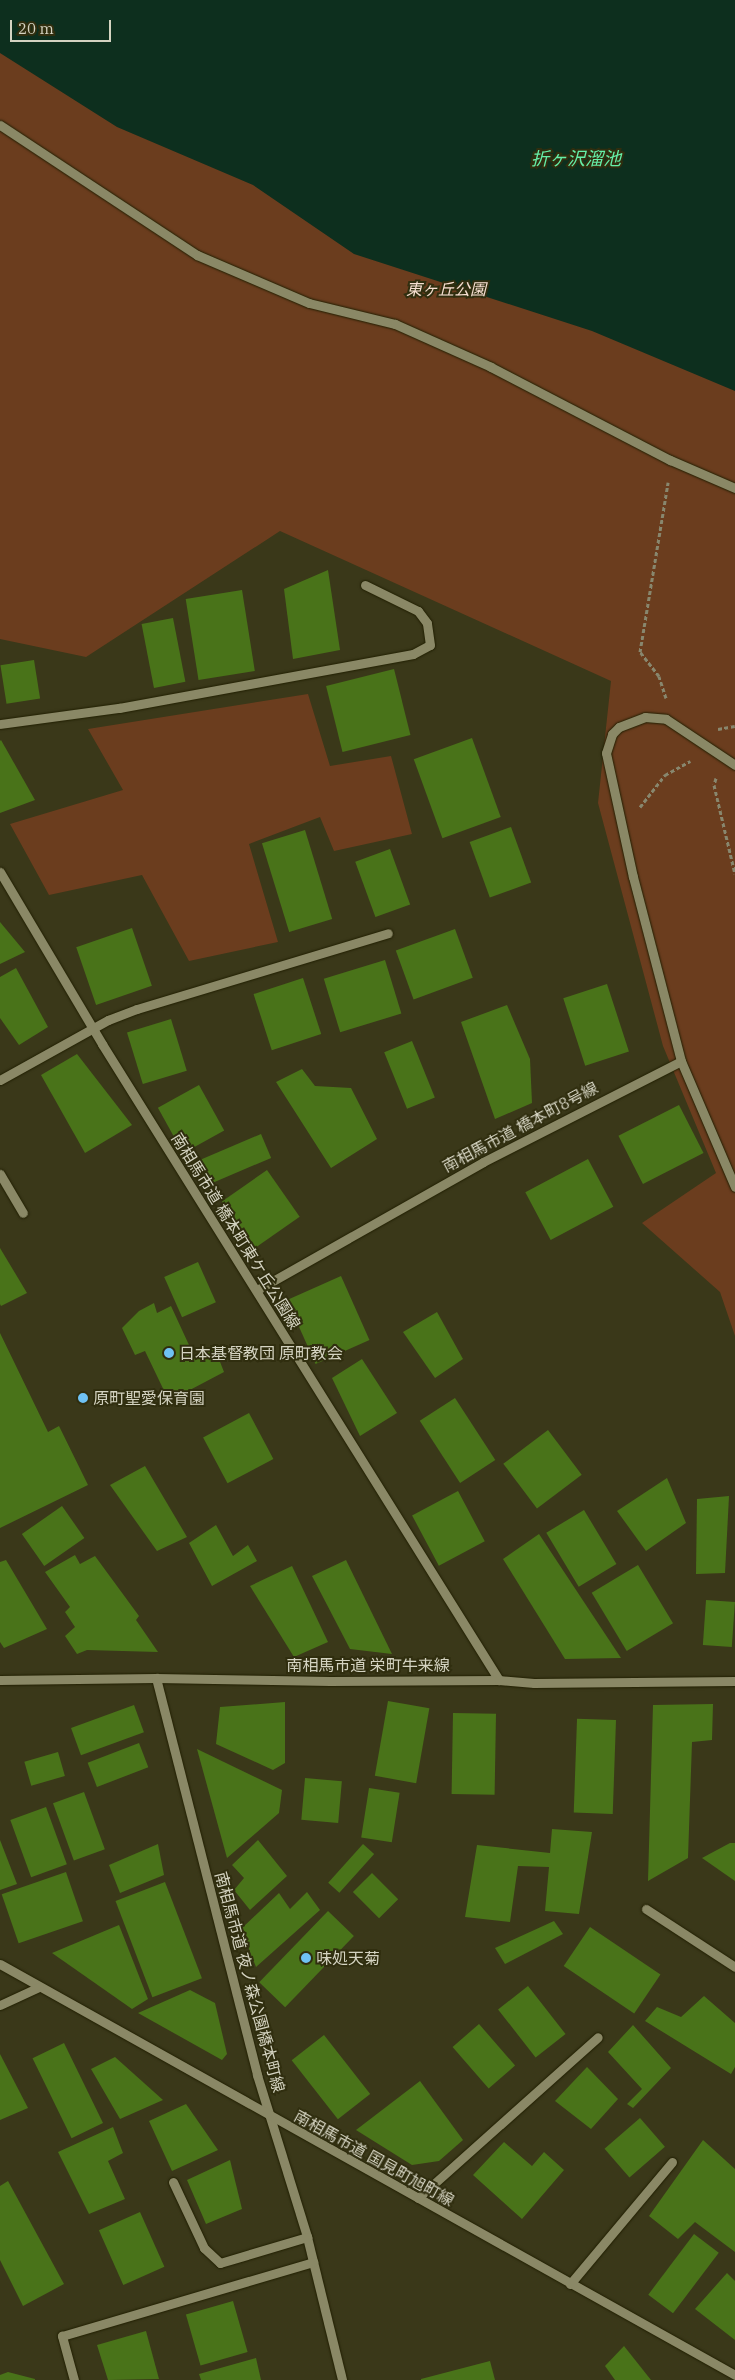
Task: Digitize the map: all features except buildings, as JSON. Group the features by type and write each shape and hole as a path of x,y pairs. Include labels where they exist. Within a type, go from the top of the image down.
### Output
{"street":[{"path":"0,125 196,255 309,303 395,324 491,367 670,460 735,488"},
{"path":"0,724 119,708 374,662 413,654 430,645 427,623 418,611 365,585"},
{"path":"735,764 666,719 645,717 628,723 612,734 608,743 607,761 621,827 681,1061 735,1187"},
{"name":"南相馬市道 橋本町東ケ丘公園線","path":"0,872 93,1028 499,1680"},
{"path":"0,1080 93,1028 145,1006 388,933"},
{"name":"南相馬市道 橋本町8号線","path":"256,1290 482,1162 681,1061"},
{"path":"0,1174 23,1213"},
{"name":"南相馬市道 栄町牛来線","path":"0,1680 156,1678 330,1681 499,1680 534,1683 735,1682"},
{"name":"南相馬市道 夜ノ森公園橋本町線","path":"156,1678 257,2075 313,2262 342,2380"},
{"path":"646,1909 735,1967"},
{"name":"南相馬市道 国見町旭町線","path":"0,1964 271,2118 735,2375"},
{"path":"0,2004 39,1987"},
{"path":"418,2198 598,2037"},
{"path":"570,2284 672,2162"},
{"path":"173,2182 204,2248 220,2263 306,2237"},
{"path":"74,2380 62,2336 313,2262"}],"path":[{"path":"666,719 667,700 659,676 640,652 666,504 670,460"},
{"path":"621,827 647,800 664,775 690,762 703,744"},
{"path":"724,758 714,785 735,874"}],"green space":[{"name":"東ヶ丘公園","path":"0,0 735,0 735,1336 720,1292 642,1223 716,1173 663,1046 598,803 611,681 280,531 86,657 0,639"},
{"path":"308,694 330,766 391,756 412,834 334,851 320,817 249,844 278,942 189,961 142,875 49,895 10,824 123,790 88,729"}],"water":[{"name":"折ヶ沢溜池","path":"0,0 735,0 735,391 592,331 354,254 253,185 117,127 0,53"}],"place":[{"name":"日本基督教団 原町教会","path":"169,1353"},
{"name":"原町聖愛保育園","path":"83,1398"},
{"name":"味処天菊","path":"306,1958"}]}
